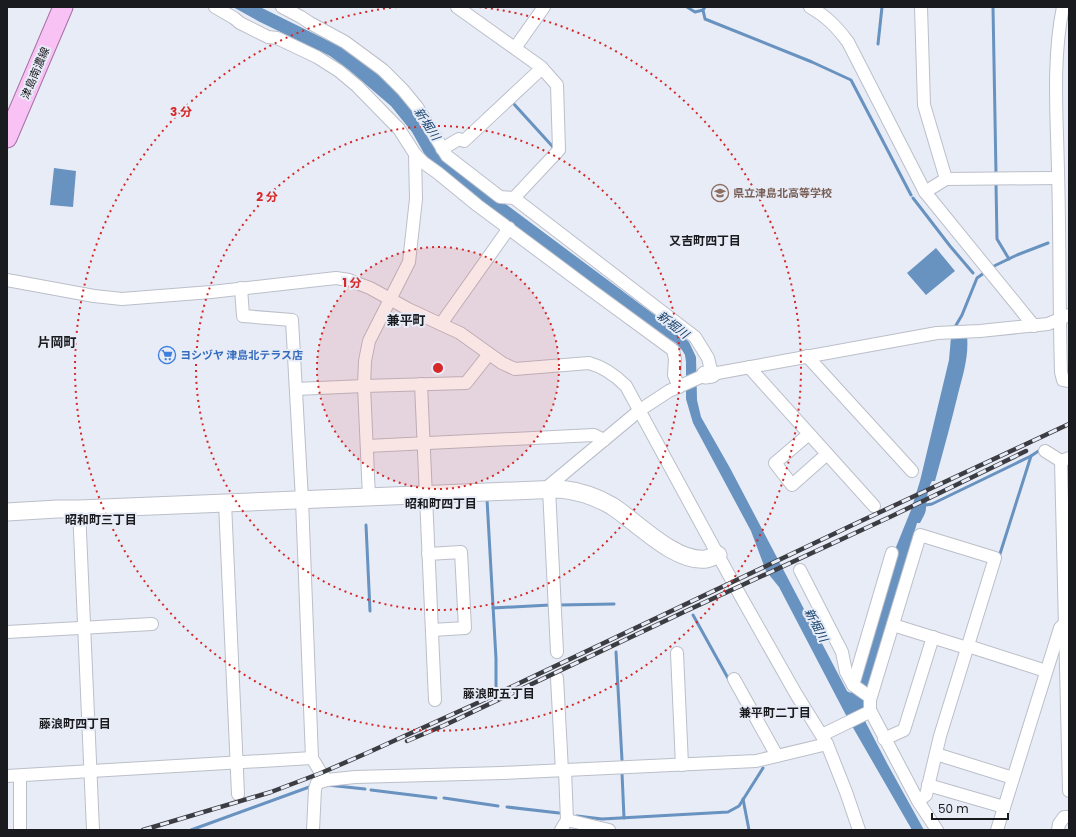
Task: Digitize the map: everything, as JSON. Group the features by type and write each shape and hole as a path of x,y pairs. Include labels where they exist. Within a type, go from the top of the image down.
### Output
{"main road":[{"name":"津島南濃線","path":"7,138 63,7"}],"street":[{"path":"215,7 234,18 240,24 268,37 277,38 317,56 339,71 357,86 399,129 415,154 424,164 438,172 509,228 673,350 674,375 681,385"},
{"path":"282,7 301,16 310,23 345,42 384,70 417,107 447,156 500,197 514,198 695,337 708,358 708,375"},
{"path":"457,7 542,68 557,84 559,150 514,198"},
{"path":"515,48 544,7"},
{"path":"810,7 826,16 838,28 848,42 925,192 1034,326"},
{"path":"921,7 924,105 946,179"},
{"path":"1063,7 1059,26 1056,78 1058,178 1064,317 1061,372 1063,380 1069,381"},
{"path":"442,149 460,139 464,141 542,68"},
{"path":"369,496 364,386 365,360 369,341 406,270 411,255 416,199 415,154"},
{"path":"925,192 946,179 1058,178"},
{"path":"441,324 509,228"},
{"path":"7,280 94,296 122,299 336,278 349,280 370,288 408,309 460,333 488,354 515,369 589,363 599,366 616,376 626,386 640,410 718,555 796,694 825,739 859,830"},
{"path":"241,288 243,316 292,320 302,500 312,758 320,773 327,780"},
{"path":"547,489 640,410 681,385 708,375 937,333 1034,326 1048,324 1064,317"},
{"path":"296,389 466,382 488,354"},
{"path":"807,356 912,471"},
{"path":"749,367 874,506"},
{"path":"421,384 435,700"},
{"path":"809,434 775,463 792,485 827,454"},
{"path":"367,446 594,435 604,440"},
{"path":"1045,451 1065,459 1065,623 1069,791"},
{"path":"7,512 547,489 574,490 596,498 613,507 674,551 688,557 706,559 718,555"},
{"path":"547,489 557,652"},
{"path":"225,503 238,794"},
{"path":"79,509 92,830"},
{"path":"918,801 926,794 936,754 995,558 920,535 869,696 868,712 918,801 937,830"},
{"path":"428,554 461,552 465,628 432,630"},
{"path":"853,685 892,553"},
{"path":"800,570 842,652 846,672 853,685 869,696"},
{"path":"997,830 1060,628 1065,623"},
{"path":"7,632 152,624"},
{"path":"892,625 1066,675"},
{"path":"884,740 904,730 933,638"},
{"path":"677,652 682,765"},
{"path":"557,678 563,770 564,825 609,830"},
{"path":"734,679 777,756"},
{"path":"313,830 317,783 327,780 355,777 563,770 756,761 777,756 825,739 844,724 868,712"},
{"path":"936,754 1013,778"},
{"path":"7,776 312,758"},
{"path":"20,776 20,830"},
{"path":"928,785 1004,807"},
{"path":"1058,830 1059,824 1064,817 1069,817"}],"water":[{"path":"233,7 260,7 345,49 373,70 396,92 414,113 434,147 445,159 689,342 696,357 697,400 701,417 730,468 847,691 849,692 855,691 894,552 911,510 920,481 949,360 951,337 967,336 967,351 964,373 950,427 935,481 932,481 929,488 925,514 920,523 917,523 865,695 863,711 866,723 924,830 912,830 848,719 779,587 766,571 751,531 693,423 686,399 686,362 685,355 682,350 676,343 661,334 535,243 432,162 425,155 412,132 391,106 349,70 330,56 260,22"},
{"path":"54,168 76,171 73,207 50,205"},
{"path":"936,248 955,271 926,295 907,273"}],"waterway":[{"path":"687,7 695,12 703,10"},
{"path":"705,7 703,10 705,19 812,62 851,80 911,195"},
{"path":"878,44 882,7"},
{"path":"993,7 996,174"},
{"path":"513,103 553,147"},
{"path":"996,184 997,239 1009,259"},
{"path":"913,198 973,273"},
{"path":"992,267 1048,243"},
{"path":"955,329 977,278 984,273"},
{"path":"926,505 932,504 1031,456 1043,448"},
{"path":"999,557 1031,456"},
{"path":"487,499 496,659 496,691"},
{"path":"366,525 370,611"},
{"path":"559,605 614,604"},
{"path":"493,608 550,605"},
{"path":"693,615 729,680"},
{"path":"616,652 622,760"},
{"path":"577,816 602,819 728,812 739,806 763,768"},
{"path":"622,773 624,818"},
{"path":"327,785 365,789"},
{"path":"191,830 312,786"},
{"path":"371,790 436,798"},
{"path":"444,798 498,806"},
{"path":"743,799 749,830"},
{"path":"507,807 559,813"}],"railway":[{"path":"143,830 271,792 321,773 367,753 473,705 1069,424"},
{"path":"407,741 445,725 892,516 1026,451"}],"place":[{"name":"県立津島北高等学校","path":"720,193"},
{"name":"ヨシヅヤ 津島北テラス店","path":"167,355"}],"district":[{"name":"又吉町四丁目","path":"705,241"},
{"name":"兼平町","path":"406,320"},
{"name":"片岡町","path":"57,342"},
{"name":"昭和町四丁目","path":"441,504"},
{"name":"昭和町三丁目","path":"101,520"},
{"name":"藤浪町五丁目","path":"499,694"},
{"name":"兼平町二丁目","path":"775,713"},
{"name":"藤浪町四丁目","path":"75,724"}],"water label":[{"name":"新堀川","path":"427,124"},
{"name":"新堀川","path":"673,325"},
{"name":"新堀川","path":"816,625"}]}
